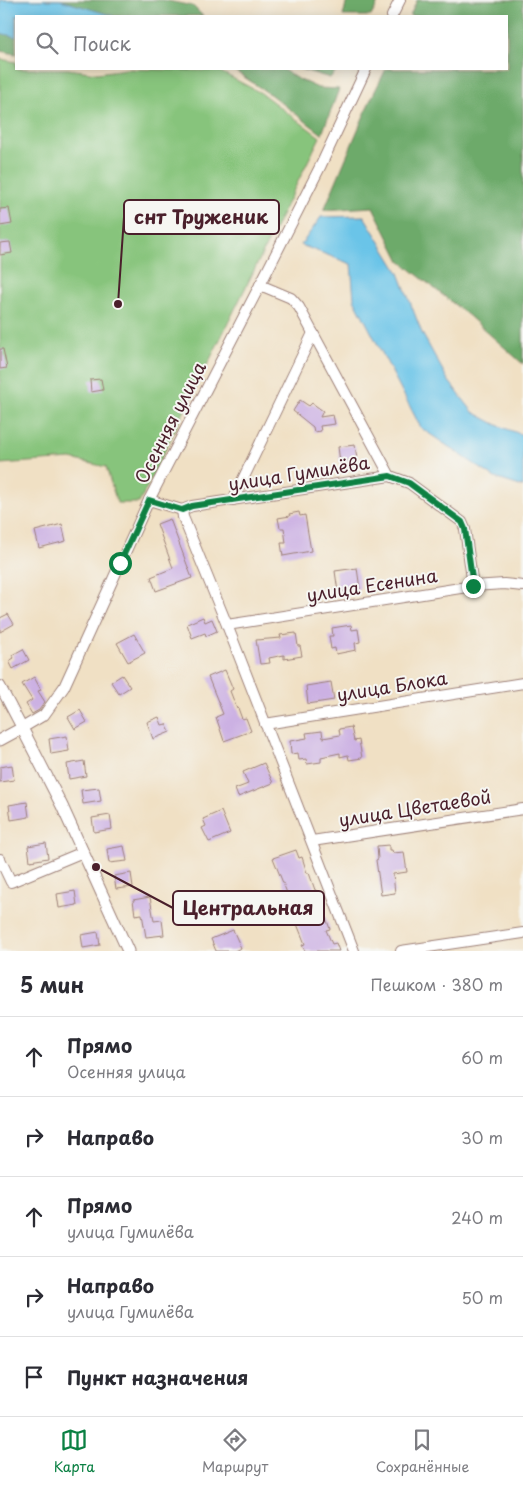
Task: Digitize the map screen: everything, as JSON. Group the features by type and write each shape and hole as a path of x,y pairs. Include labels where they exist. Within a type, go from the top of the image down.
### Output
{"street":[{"path":"392,15 400,0"},
{"name":"Осенняя улица","path":"22,728 44,715 64,687 149,500 321,165 366,70"},
{"path":"260,285 291,298 299,307 390,476"},
{"path":"233,500 312,333"},
{"name":"улица Гумилёва","path":"182,510 192,506 390,476 409,483 462,522 465,529 473,586"},
{"path":"149,500 182,510 183,517 227,624 354,951"},
{"name":"улица Есенина","path":"227,624 473,586 504,584 523,586"},
{"name":"улица Блока","path":"265,724 523,683"},
{"path":"0,686 62,806 128,951"},
{"path":"0,740 22,728"},
{"name":"улица Цветаевой","path":"312,841 523,809"},
{"path":"0,859 12,882 83,852"},
{"path":"401,951 523,932"}],"green space":[{"path":"0,0 163,0 193,6 202,15 15,15 15,54 0,51"},
{"path":"347,0 377,0 377,5 372,15 343,15"},
{"path":"417,0 523,0 523,364 469,316 400,261 373,207 324,210 370,101 386,70 508,70 508,15 410,15"},
{"path":"0,59 15,62 15,70 75,70 97,73 119,70 219,71 261,93 320,137 139,503 117,503 106,467 71,459 0,464"},
{"path":"234,70 284,70 318,88 339,89 322,134 271,95"},
{"path":"303,70 337,70 330,78"}],"water":[{"path":"0,0 60,0 111,15 15,15 15,37 0,33"},
{"path":"364,216 399,273 422,333 448,380 473,412 499,426 523,435 523,487 495,478 421,428 354,299 351,264 301,245 321,217"}],"building":[{"path":"9,208 12,224 0,226 0,209"},
{"path":"10,242 12,253 0,255 0,243"},
{"path":"0,349 3,349 7,368 0,369"},
{"path":"101,379 103,390 91,392 90,380"},
{"path":"300,400 309,406 312,403 323,411 320,417 333,415 335,424 320,426 321,431 314,432 313,427 293,411"},
{"path":"355,445 357,459 340,462 338,447"},
{"path":"299,512 300,516 305,515 311,551 283,556 281,543 286,543 284,528 280,528 278,518"},
{"path":"170,519 192,578 156,591 151,577 173,568 157,524"},
{"path":"62,524 66,541 39,548 35,531"},
{"path":"357,568 360,589 338,592 335,571"},
{"path":"8,614 14,624 0,632 0,618"},
{"path":"203,617 205,622 212,619 217,631 206,636 205,633 192,638 187,624"},
{"path":"351,625 352,630 358,629 360,642 355,643 356,650 336,654 335,648 331,649 329,636 333,636 332,628"},
{"path":"296,633 302,656 284,659 284,655 269,658 270,663 260,664 256,640 281,638 280,635"},
{"path":"134,634 145,653 128,662 117,643"},
{"path":"23,649 29,660 13,669 9,661 14,658 12,655"},
{"path":"225,670 233,689 230,691 237,709 242,719 246,718 251,731 224,741 216,717 223,714 208,677"},
{"path":"122,675 130,687 119,694 111,682"},
{"path":"34,677 41,690 38,691 45,702 39,710 32,714 26,704 32,700 22,684"},
{"path":"331,682 334,700 308,704 306,686"},
{"path":"80,710 87,722 75,729 68,717"},
{"path":"159,717 162,725 166,724 170,732 153,739 147,722"},
{"path":"351,727 354,741 359,740 362,758 349,760 348,755 340,757 340,753 321,757 321,762 307,764 306,759 299,760 298,753 291,754 290,741 307,738 306,733 322,731 323,738 340,735 339,729"},
{"path":"67,736 69,751 51,754 49,739"},
{"path":"84,761 86,776 69,779 67,764"},
{"path":"264,763 273,783 238,797 235,789 248,784 243,772"},
{"path":"12,765 14,780 0,782 0,767"},
{"path":"99,788 101,801 83,804 81,790"},
{"path":"27,802 29,817 11,820 9,805"},
{"path":"221,811 230,833 209,842 202,828 206,826 203,819"},
{"path":"110,815 112,829 94,832 92,818"},
{"path":"46,843 48,858 30,861 28,846"},
{"path":"389,845 389,850 392,850 393,853 404,852 407,872 393,874 395,893 381,895 376,860 378,859 377,846"},
{"path":"124,846 127,861 109,863 107,849"},
{"path":"296,850 299,858 302,857 307,873 309,873 316,890 330,929 326,930 332,944 336,943 339,951 305,951 302,945 305,944 273,858"},
{"path":"131,873 133,887 116,889 114,876"},
{"path":"75,891 77,905 59,908 57,894"},
{"path":"150,897 154,921 162,920 164,935 146,937 142,914 135,915 133,900"},
{"path":"233,930 241,948 234,951 216,951 211,939"},
{"path":"98,932 100,945 83,948 81,935"}],"place":[{"name":"снт Труженик","path":"118,304"},
{"name":"Центральная","path":"96,867"}],"route":[{"path":"120,563 149,500 182,510 192,506 390,476 409,483 462,522 465,529 473,586"}]}
